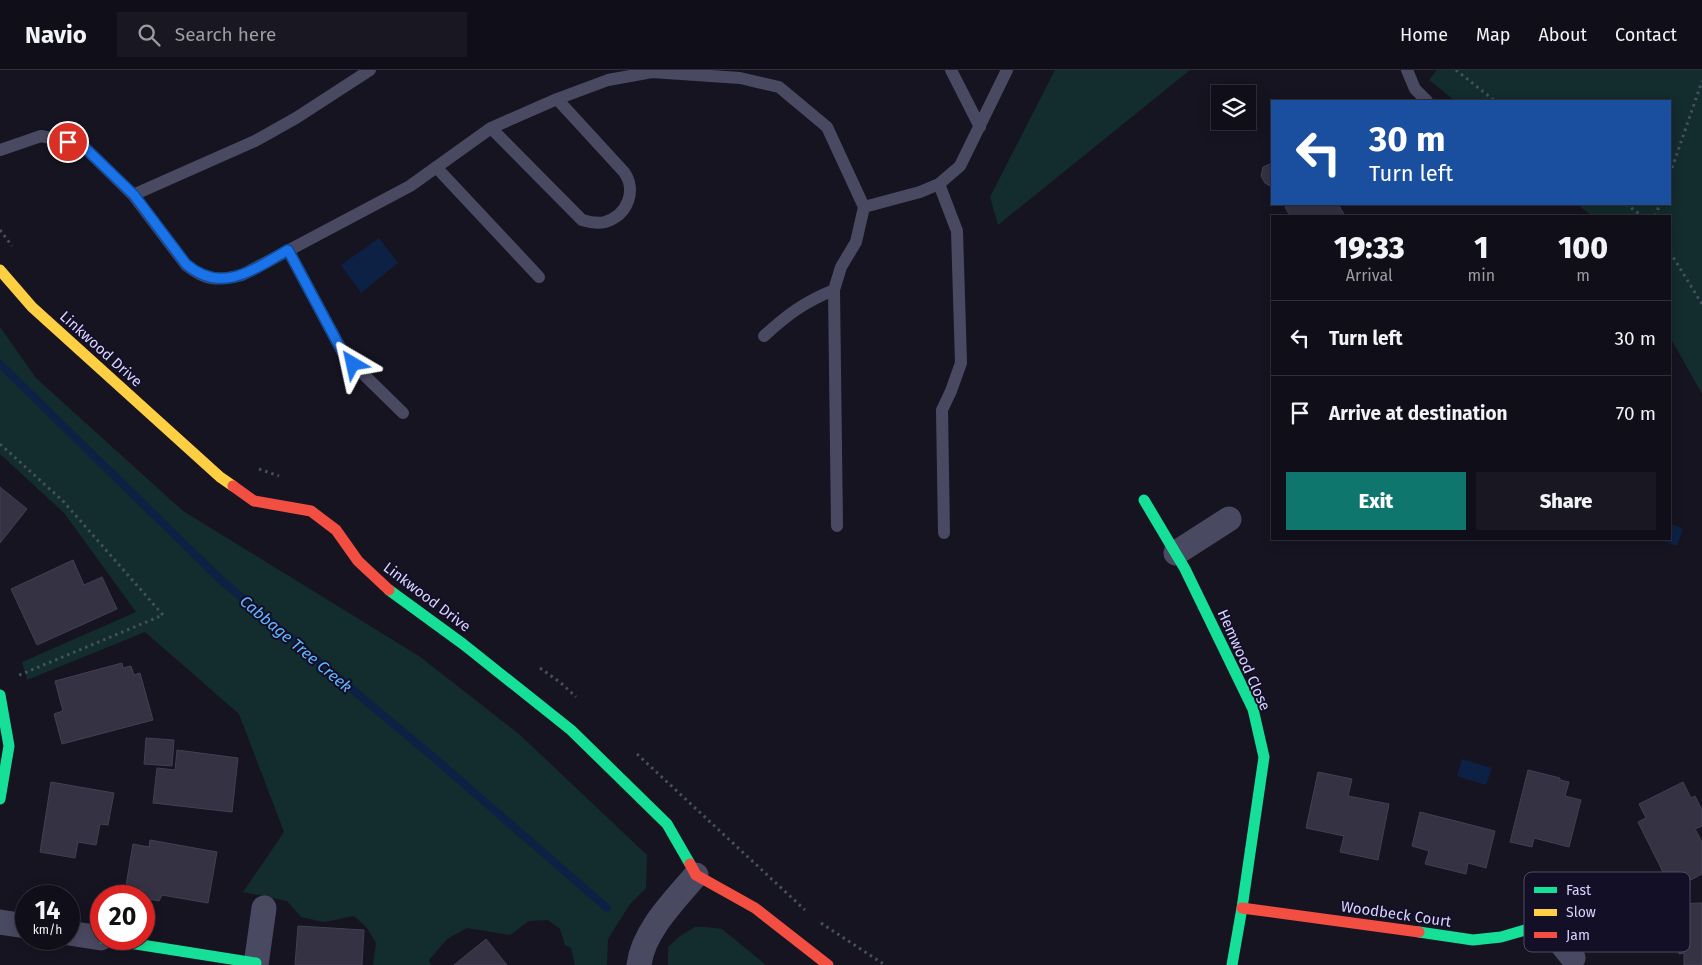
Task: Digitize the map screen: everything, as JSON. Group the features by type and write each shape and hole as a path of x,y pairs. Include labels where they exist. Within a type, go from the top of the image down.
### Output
{"street":[{"name":"Linkwood Drive","path":"0,270 32,307 220,477 254,501 311,511 336,530 358,561 388,590 463,644 571,730 667,824 696,875"},
{"name":"Hemwood Close","path":"1144,500 1189,577 1253,709 1264,757 1232,965"},
{"path":"1176,553 1229,519"},
{"path":"0,695 9,746 0,799"},
{"path":"639,965 640,956 657,921 696,875 755,908 828,965"},
{"path":"155,948 256,964 264,908"},
{"name":"Woodbeck Court","path":"1242,908 1473,940 1501,937 1524,930"},
{"path":"0,922 15,924"},
{"path":"1568,952 1573,958"}],"lane":[{"path":"134,195 255,141 296,118 370,70"},
{"path":"951,70 980,127"},
{"path":"864,207 920,192 939,184 960,166 1007,70"},
{"path":"1407,70 1415,89 1426,100"},
{"path":"0,150 41,136 81,144 134,195 186,264 196,273 209,278 224,279 242,274 410,186 491,128 608,80 652,72 740,78 779,87 827,127 864,207 856,242 841,267 834,290 837,526"},
{"path":"491,128 582,220 594,223 605,222 623,210 628,202 631,191 630,180 557,100"},
{"path":"436,167 539,277"},
{"path":"939,184 957,231 961,364 952,391 942,410 944,533"},
{"path":"288,250 342,351 404,413"},
{"path":"764,336 784,318 810,300 834,290"}],"path":[{"path":"1456,70 1494,100"},
{"path":"1671,171 1702,81"},
{"path":"1627,205 1641,215"},
{"path":"1671,254 1702,304"},
{"path":"0,444 63,501 163,615 9,680"}],"green space":[{"path":"1055,70 1190,70 998,225 990,197"},
{"path":"1437,70 1702,70 1702,394 1671,339 1671,215 1591,215 1578,205 1671,205 1671,100 1454,100 1429,80"},
{"path":"0,327 36,378 183,511 419,656 519,734 647,855 646,888 630,904 608,939 607,965 575,965 571,948 565,945 560,929 548,920 529,921 510,935 467,928 447,939 429,960 431,965 373,965 376,943 367,928 354,916 324,922 301,917 287,901 243,892 284,832 239,714 145,632 27,680 22,662 136,612 64,513 0,454"},
{"path":"695,927 722,929 766,965 668,965 668,947 680,936"}],"water":[{"path":"379,238 398,263 361,293 341,265"},
{"path":"1671,523 1683,529 1677,546 1661,540 1671,540"},
{"path":"1462,759 1492,768 1486,785 1457,776"}],"building":[{"path":"1271,163 1271,186 1265,183 1261,176 1263,167"},
{"path":"1288,205 1339,205 1344,215 1289,215 1285,207"},
{"path":"0,487 27,509 0,543"},
{"path":"73,560 84,585 102,577 117,609 37,645 11,589"},
{"path":"122,663 123,668 131,666 134,675 140,673 153,720 62,744 54,714 63,711 55,681"},
{"path":"146,738 174,740 172,766 144,764"},
{"path":"177,750 238,758 232,812 153,803 157,768 175,770"},
{"path":"1528,770 1569,782 1565,796 1581,800 1569,847 1534,838 1532,847 1510,842"},
{"path":"1318,772 1352,779 1348,796 1389,804 1378,860 1340,852 1344,836 1306,828"},
{"path":"51,782 114,793 108,825 100,824 96,845 78,842 75,858 40,852"},
{"path":"1683,782 1691,798 1695,796 1702,810 1702,826 1695,829 1702,842 1702,874 1690,880 1690,872 1663,872 1638,822 1646,818 1639,804"},
{"path":"1420,812 1495,831 1486,868 1468,863 1466,874 1425,864 1429,851 1412,846"},
{"path":"150,840 217,852 208,903 162,895 159,901 155,900 155,885 126,885 133,844 149,847"},
{"path":"1690,903 1702,903 1702,965 1684,965 1684,953 1679,954 1679,952 1690,952"},
{"path":"298,926 364,930 362,965 295,965"},
{"path":"486,939 507,965 454,965"}],"waterway":[{"name":"Cabbage Tree Creek","path":"0,364 221,580 432,756 607,908"}],"traffic: fast":[{"path":"1144,500 1185,569 1253,709 1264,757 1232,965"},
{"path":"389,590 463,644 571,730 667,824 690,864"},
{"path":"0,695 9,746 0,799"},
{"path":"1419,932 1473,940 1501,937 1524,930"},
{"path":"155,947 256,963"}],"traffic: slow":[{"path":"0,270 32,307 220,477 233,486"}],"traffic: jam":[{"path":"233,486 254,501 311,511 336,530 358,561 389,590"},
{"path":"690,864 696,875 755,908 828,965"},
{"path":"1242,908 1419,932"}],"route":[{"path":"68,142 81,144 134,195 186,264 196,273 209,278 224,279 242,274 288,250 342,351 353,364"}]}
